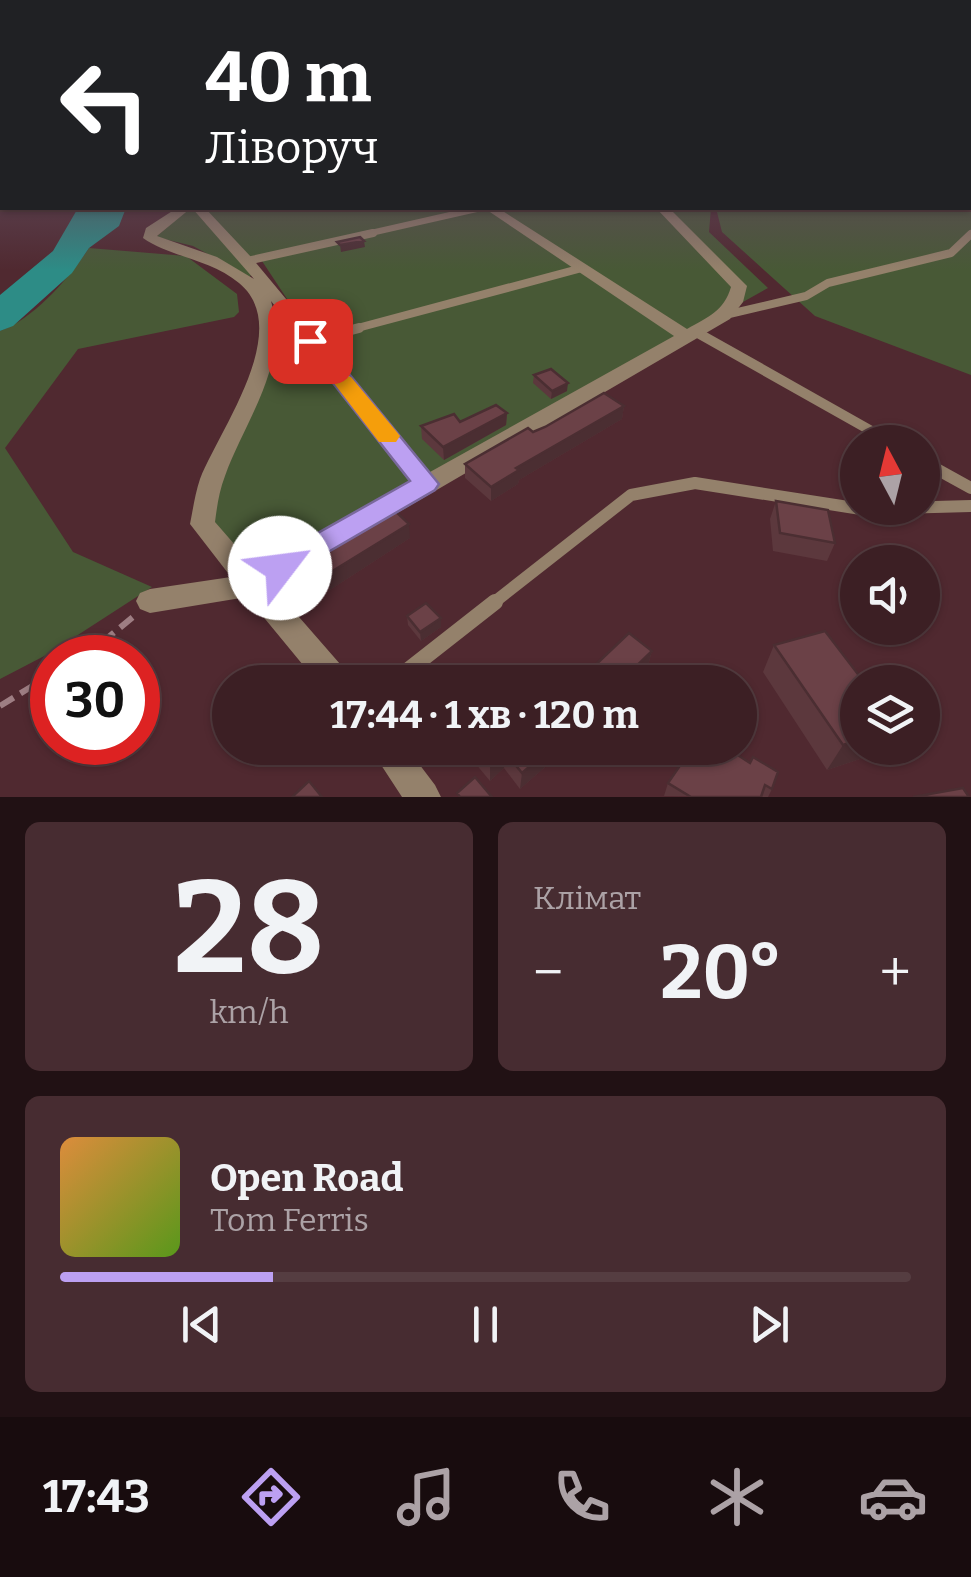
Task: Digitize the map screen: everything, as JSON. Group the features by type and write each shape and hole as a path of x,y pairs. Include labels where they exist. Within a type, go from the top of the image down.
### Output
{"street":[{"path":"182,210 151,231 150,238 224,267 262,298 267,321 267,356 210,482 202,524 321,665"},
{"path":"200,210 247,261 426,484"},
{"path":"493,210 692,335"},
{"path":"150,601 252,585 724,316 735,302 738,286 664,210"},
{"path":"399,765 423,797"}],"lane":[{"path":"247,261 472,210"},
{"path":"724,316 806,296 828,283 951,252 971,234"},
{"path":"310,341 582,268"},
{"path":"692,335 859,425"},
{"path":"940,470 971,488"},
{"path":"415,665 632,495 695,484 861,509 971,506"}],"path":[{"path":"114,635 150,601"},
{"path":"0,706 30,688"}],"green space":[{"path":"187,210 711,210 709,232 768,288 251,577 206,521 261,386 299,317 258,255 250,277 193,246 156,237"},
{"path":"716,210 971,210 971,375 815,316 722,232"},
{"path":"89,248 186,256 237,294 239,312 234,317 78,349 5,448 73,552 152,587 78,635 30,635 30,663 0,679 0,331 26,317 61,284"}],"water":[{"path":"77,210 125,210 119,226 89,248 72,273 13,326 0,331 0,295 53,251"}],"building":[{"path":"360,237 364,241 340,245 337,242"},
{"path":"551,369 568,383 552,391 534,375"},
{"path":"604,393 624,406 516,468 519,470 491,487 465,464 528,428 533,432 545,427"},
{"path":"496,405 507,413 443,447 421,426 454,414 460,422"},
{"path":"776,501 828,510 835,543 780,533"},
{"path":"391,507 409,524 326,575 308,553"},
{"path":"426,603 441,618 420,632 407,616"},
{"path":"825,631 851,665 840,665 840,741 774,645"},
{"path":"629,633 652,651 638,665 595,665"},
{"path":"757,759 778,772 772,789 765,785 761,797 691,797 668,783 680,765 757,765"},
{"path":"516,765 531,765 522,773"},
{"path":"475,777 492,797 460,797 457,793"},
{"path":"309,781 322,797 292,797"},
{"path":"963,788 969,797 913,797"}],"slow traffic":[{"path":"344,382 388,436"}],"route":[{"path":"280,568 426,484 310,341"}]}
